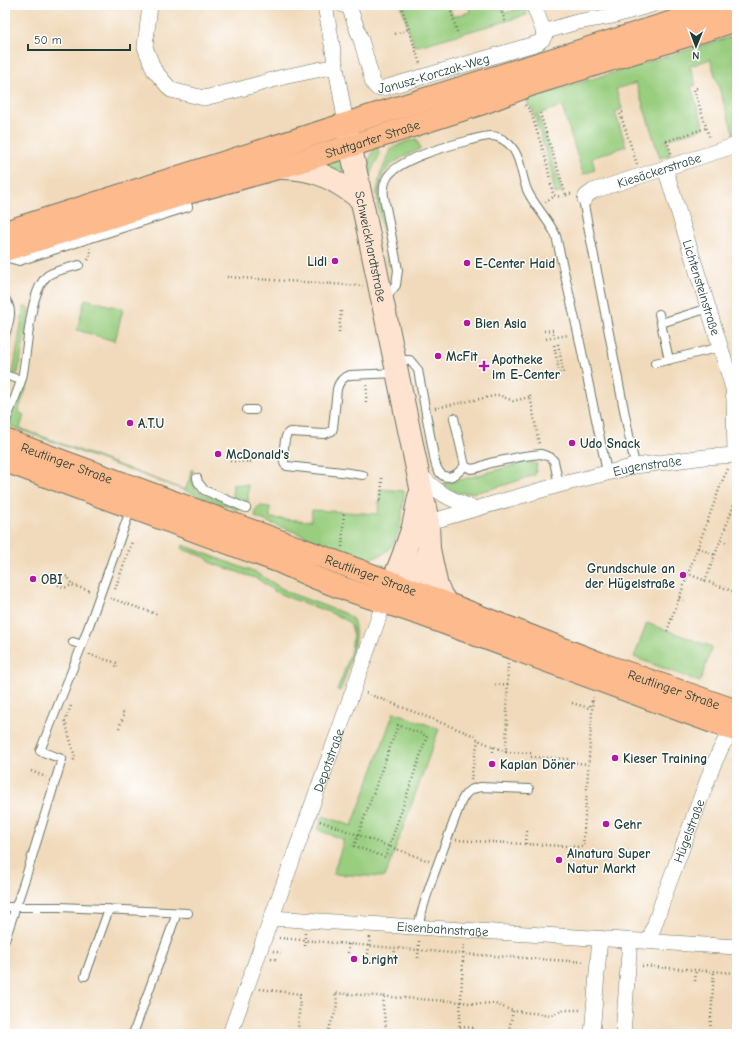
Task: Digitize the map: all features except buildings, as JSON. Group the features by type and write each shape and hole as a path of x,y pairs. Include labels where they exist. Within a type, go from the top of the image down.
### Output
{"main road":[{"name":"Stuttgarter Straße","path":"5,232 727,5"},
{"name":"Stuttgarter Straße","path":"5,250 184,194 350,146 483,103 533,84 737,20"},
{"name":"Schweickhardtstraße","path":"346,124 419,479 421,525 429,549 421,566 395,591"},
{"path":"278,168 293,168 321,174 335,181 362,200"},
{"path":"5,217 64,214"},
{"name":"Reutlinger Straße","path":"5,440 316,578 346,589 395,591 447,604 599,663 736,724"},
{"name":"Reutlinger Straße","path":"5,461 135,498"},
{"name":"Schweickhardtstraße","path":"395,591 403,556 421,525"},
{"path":"429,549 437,587 447,604"},
{"name":"Reutlinger Straße","path":"395,591 417,613 736,724"}],"street":[{"path":"150,5 145,47 154,70 171,90 204,98 283,77 336,66"},
{"name":"Schweickhardtstraße","path":"325,5 346,124"},
{"name":"Janusz-Korczak-Weg","path":"343,5 350,9 362,43 373,83 377,88 384,88 424,77 538,43 545,35 543,32"},
{"path":"533,5 543,32 577,22 612,16 651,5"},
{"name":"Kiesäckerstraße","path":"585,199 586,196 592,191 737,145"},
{"name":"Lichtensteinstraße","path":"670,167 733,388 736,455"},
{"name":"Eugenstraße","path":"421,525 606,472 635,466 705,457 736,455"},
{"path":"419,479 429,484 438,492 475,509"},
{"name":"Eugenstraße","path":"421,525 440,524 552,491 559,485"},
{"name":"Depotstraße","path":"272,918 284,880 354,688 395,591"},
{"name":"Hügelstraße","path":"649,941 712,768 722,746 736,724"},
{"path":"230,1034 272,918"},
{"name":"Eisenbahnstraße","path":"272,918 737,947"},
{"path":"592,1034 600,938"},
{"path":"623,1034 630,940"}],"lane":[{"path":"381,295 396,285 398,270 384,196 384,187 388,176 397,168 413,158 445,147 489,136 498,136 510,144 518,158 530,196 553,229 556,236 578,333 606,472"},
{"path":"5,257 19,260 188,207 184,194"},
{"path":"585,199 584,205 591,243 635,466"},
{"path":"5,424 7,412 21,380 31,317 39,288 42,282 51,273 79,265"},
{"path":"5,299 9,303 10,308 9,320 5,335"},
{"path":"661,323 709,308"},
{"path":"659,314 669,360"},
{"path":"655,363 721,347"},
{"path":"363,475 287,466 284,464 283,460 286,436 291,432 324,434 332,431 334,428 338,384 345,376 396,367 410,360 418,370 435,462 440,474 445,477 452,477 465,466"},
{"path":"5,375 21,380"},
{"path":"454,418 465,466"},
{"path":"465,466 471,469 490,463 541,454 550,457 554,462 559,485"},
{"path":"197,478 204,490 246,508"},
{"path":"5,940 62,759 40,751 82,645 135,498"},
{"path":"73,642 82,645"},
{"path":"418,927 429,889 461,802 469,790 488,787 529,789"},
{"path":"5,907 60,907 188,913"},
{"path":"85,976 109,909"},
{"path":"132,1034 177,913"}],"path":[{"path":"401,5 424,77"},
{"path":"440,5 450,8 462,5"},
{"path":"499,5 505,21"},
{"path":"450,8 458,35"},
{"path":"394,34 409,29"},
{"path":"697,88 694,89 709,137"},
{"path":"623,112 620,113 634,151 640,176"},
{"path":"540,113 566,195"},
{"path":"670,167 667,141 707,127"},
{"path":"547,137 551,135"},
{"path":"559,174 563,173"},
{"path":"79,265 86,263 89,257 91,250 88,239"},
{"path":"227,277 341,283 381,295"},
{"path":"339,332 340,311"},
{"path":"544,331 553,330 555,340"},
{"path":"546,339 578,333"},
{"path":"558,344 564,375"},
{"path":"554,345 560,376"},
{"path":"366,402 367,386"},
{"path":"426,410 457,402 499,395 513,401 530,396 541,454"},
{"path":"668,631 723,479 736,455"},
{"path":"230,461 251,462"},
{"path":"379,502 381,502 382,478"},
{"path":"705,581 737,497"},
{"path":"342,550 344,512"},
{"path":"721,540 727,543"},
{"path":"109,604 132,542"},
{"path":"698,548 715,555"},
{"path":"683,572 737,593"},
{"path":"62,575 68,577 72,585"},
{"path":"58,585 64,588 72,585 159,615"},
{"path":"679,598 686,600"},
{"path":"87,662 93,648"},
{"path":"90,655 117,663 116,667"},
{"path":"506,752 508,662"},
{"path":"495,685 508,684"},
{"path":"354,688 475,736 478,740 506,752 531,753"},
{"path":"447,840 541,846 585,847 588,764 593,722 594,692"},
{"path":"572,703 589,708 593,698"},
{"path":"72,703 65,721 75,757 73,764"},
{"path":"119,728 124,714 122,711"},
{"path":"398,725 427,736 388,846 385,857 354,846 398,725"},
{"path":"469,790 478,740"},
{"path":"493,746 493,756"},
{"path":"531,757 588,764"},
{"path":"31,771 55,780"},
{"path":"337,828 425,860"},
{"path":"526,831 527,845"},
{"path":"448,1030 460,1032 465,930"},
{"path":"265,937 464,954 598,963"},
{"path":"319,942 319,947"},
{"path":"348,953 349,944"},
{"path":"394,956 395,948"},
{"path":"628,965 737,973 736,981"},
{"path":"694,981 696,970"},
{"path":"710,1034 714,971"},
{"path":"246,988 300,994 298,1034"},
{"path":"328,1034 337,1008 338,1001 335,994 479,1004 493,1003 513,1011 551,1015 564,1010 594,1010"},
{"path":"384,997 383,1006 386,1034"},
{"path":"508,1034 513,1011"},
{"path":"460,1027 475,1028"},
{"path":"509,1030 513,1034"}],"green space":[{"path":"401,5 440,5 450,8 453,17 470,12 469,7 475,5 502,5 504,13 525,7 527,15 414,46"},
{"path":"737,35 737,134 734,135 710,59 690,66 696,85 691,87 704,128 666,140 670,155 660,158 636,83 616,89 622,109 615,112 626,146 592,158 595,170 583,174 562,106 538,114 562,192 555,194 549,162 533,111 526,99"},
{"path":"417,139 420,149 392,164 383,174 379,193 392,265 389,266 378,207 377,192 380,175 391,149 405,142"},
{"path":"377,146 379,156 372,170 370,183 369,163 371,154"},
{"path":"342,158 347,183 317,164"},
{"path":"85,299 123,309 115,341 77,330"},
{"path":"24,307 29,309 29,312 17,374 13,373"},
{"path":"26,381 28,383 18,412 24,415 20,428 185,490 190,478 191,470 193,470 192,479 197,491 239,507 238,510 12,427 9,418 23,382"},
{"path":"527,462 537,464 535,475 496,488 464,493 456,492 442,484 463,479"},
{"path":"233,484 248,485 248,502 232,502"},
{"path":"380,489 404,491 402,515 396,538 390,548 382,554 371,558 358,556 255,517 256,509 259,506 270,507 270,518 311,521 312,510 378,514"},
{"path":"183,545 256,573 290,593 351,617 355,627 354,646 340,691 337,690 351,651 353,635 352,628 348,622 331,613 278,593 258,579 211,563 205,557 182,549"},
{"path":"647,623 712,647 700,682 634,657"},
{"path":"394,712 439,729 385,877 333,874 344,840 318,830 323,816 352,826"}],"place":[{"name":"Lidl","path":"335,261"},
{"name":"E-Center Haid","path":"467,263"},
{"name":"Bien Asia","path":"467,323"},
{"name":"McFit","path":"438,356"},
{"name":"Apotheke im E-Center","path":"484,366"},
{"name":"A.T.U","path":"130,423"},
{"name":"Udo Snack","path":"572,443"},
{"name":"McDonald's","path":"218,454"},
{"name":"Grundschule an der Hügelstraße","path":"683,575"},
{"name":"OBI","path":"33,579"},
{"name":"Kieser Training","path":"615,758"},
{"name":"Kaplan Döner","path":"492,764"},
{"name":"Gehr","path":"606,824"},
{"name":"Alnatura Super Natur Markt","path":"559,860"},
{"name":"b.right","path":"354,959"}]}
